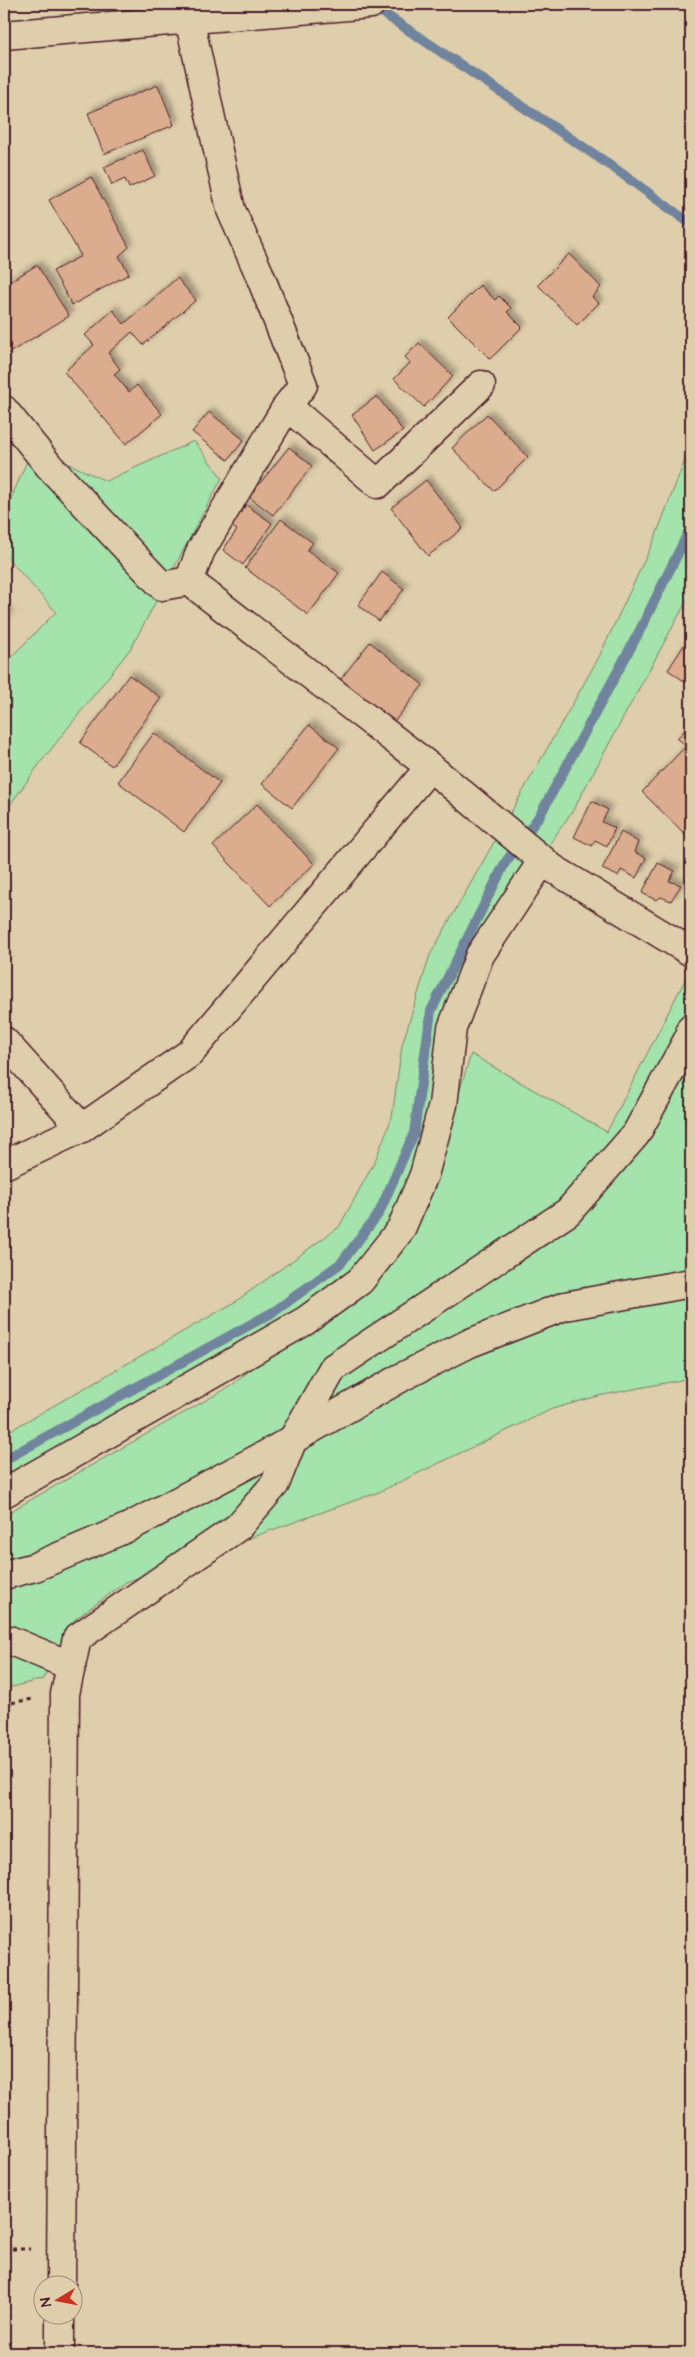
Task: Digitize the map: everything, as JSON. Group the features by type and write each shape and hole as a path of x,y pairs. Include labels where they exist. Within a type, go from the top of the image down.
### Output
{"street":[{"path":"4,35 356,4"},
{"path":"189,18 231,210 259,273 302,385 287,406 200,550 189,581"},
{"path":"287,406 378,484 481,385"},
{"path":"4,410 50,468 162,586 189,581 430,767 552,868 691,952"},
{"path":"4,1165 82,1128 190,1053 430,767"},
{"path":"4,1493 305,1321 360,1281 400,1229 424,1175 443,1105 452,1028 480,955 543,860"},
{"path":"60,2274 65,1694 77,1638 238,1527 275,1484 293,1439 333,1368 568,1212 636,1134 691,1034 691,1028"},
{"path":"4,1041 82,1128"},
{"path":"4,1575 35,1567 129,1527 293,1439 402,1377 470,1343 565,1306 691,1283"},
{"path":"4,1640 9,1640 71,1666"},
{"path":"60,2324 60,2353"}],"green space":[{"path":"194,441 222,478 131,648 41,762 4,813 4,664 56,612 4,554 4,515 33,447 106,481"},
{"path":"691,444 691,593 573,810 476,951 431,1150 366,1275 415,1234 471,1054 607,1132 691,968 691,1378 598,1396 552,1409 379,1492 126,1582 74,1620 43,1679 4,1689 4,1515 231,1386 348,1289 4,1487 4,1434 235,1302 339,1227 375,1161 392,1117 402,1045 430,955 599,657 655,538"}],"building":[{"path":"158,85 174,125 104,154 88,113"},
{"path":"143,150 155,176 129,188 125,179 112,185 104,167"},
{"path":"91,177 129,247 119,256 129,274 72,305 53,271 81,256 49,200"},
{"path":"569,254 601,287 592,297 599,303 577,325 538,285"},
{"path":"37,265 69,316 4,356 4,285"},
{"path":"177,278 196,300 143,345 132,332 108,353 120,369 114,374 129,392 137,385 162,414 126,444 64,372 94,345 85,335 113,310 124,324"},
{"path":"480,285 495,300 499,296 511,308 507,312 522,327 490,359 448,317"},
{"path":"419,343 453,376 424,407 394,379 410,363 405,357"},
{"path":"377,396 403,431 375,450 352,415"},
{"path":"209,412 244,440 228,460 192,432"},
{"path":"487,414 528,457 494,491 452,448"},
{"path":"289,447 312,466 273,515 249,497"},
{"path":"426,480 463,528 428,556 391,508"},
{"path":"246,505 272,523 243,565 223,550 237,530 231,526"},
{"path":"281,519 313,543 307,550 339,573 308,615 245,568"},
{"path":"382,572 404,589 379,621 358,605"},
{"path":"4,610 9,616 4,621"},
{"path":"370,642 423,685 393,723 340,680"},
{"path":"684,645 691,650 691,686 668,670"},
{"path":"129,675 161,698 112,766 80,743"},
{"path":"691,724 691,840 642,792 686,746 677,738"},
{"path":"309,725 339,748 292,808 262,784"},
{"path":"154,733 220,783 184,832 118,782"},
{"path":"592,801 608,810 602,822 615,828 607,846 595,840 592,846 574,837"},
{"path":"257,804 314,864 270,906 213,846"},
{"path":"621,832 638,842 634,852 646,858 636,878 621,870 618,876 602,869"},
{"path":"658,863 675,871 669,881 681,885 671,901 661,897 656,900 642,893"}],"waterway":[{"path":"380,11 610,165 691,224"},
{"path":"4,1460 275,1311 341,1263 379,1213 414,1133 431,1011 505,863 540,815 639,632 691,527"}]}
